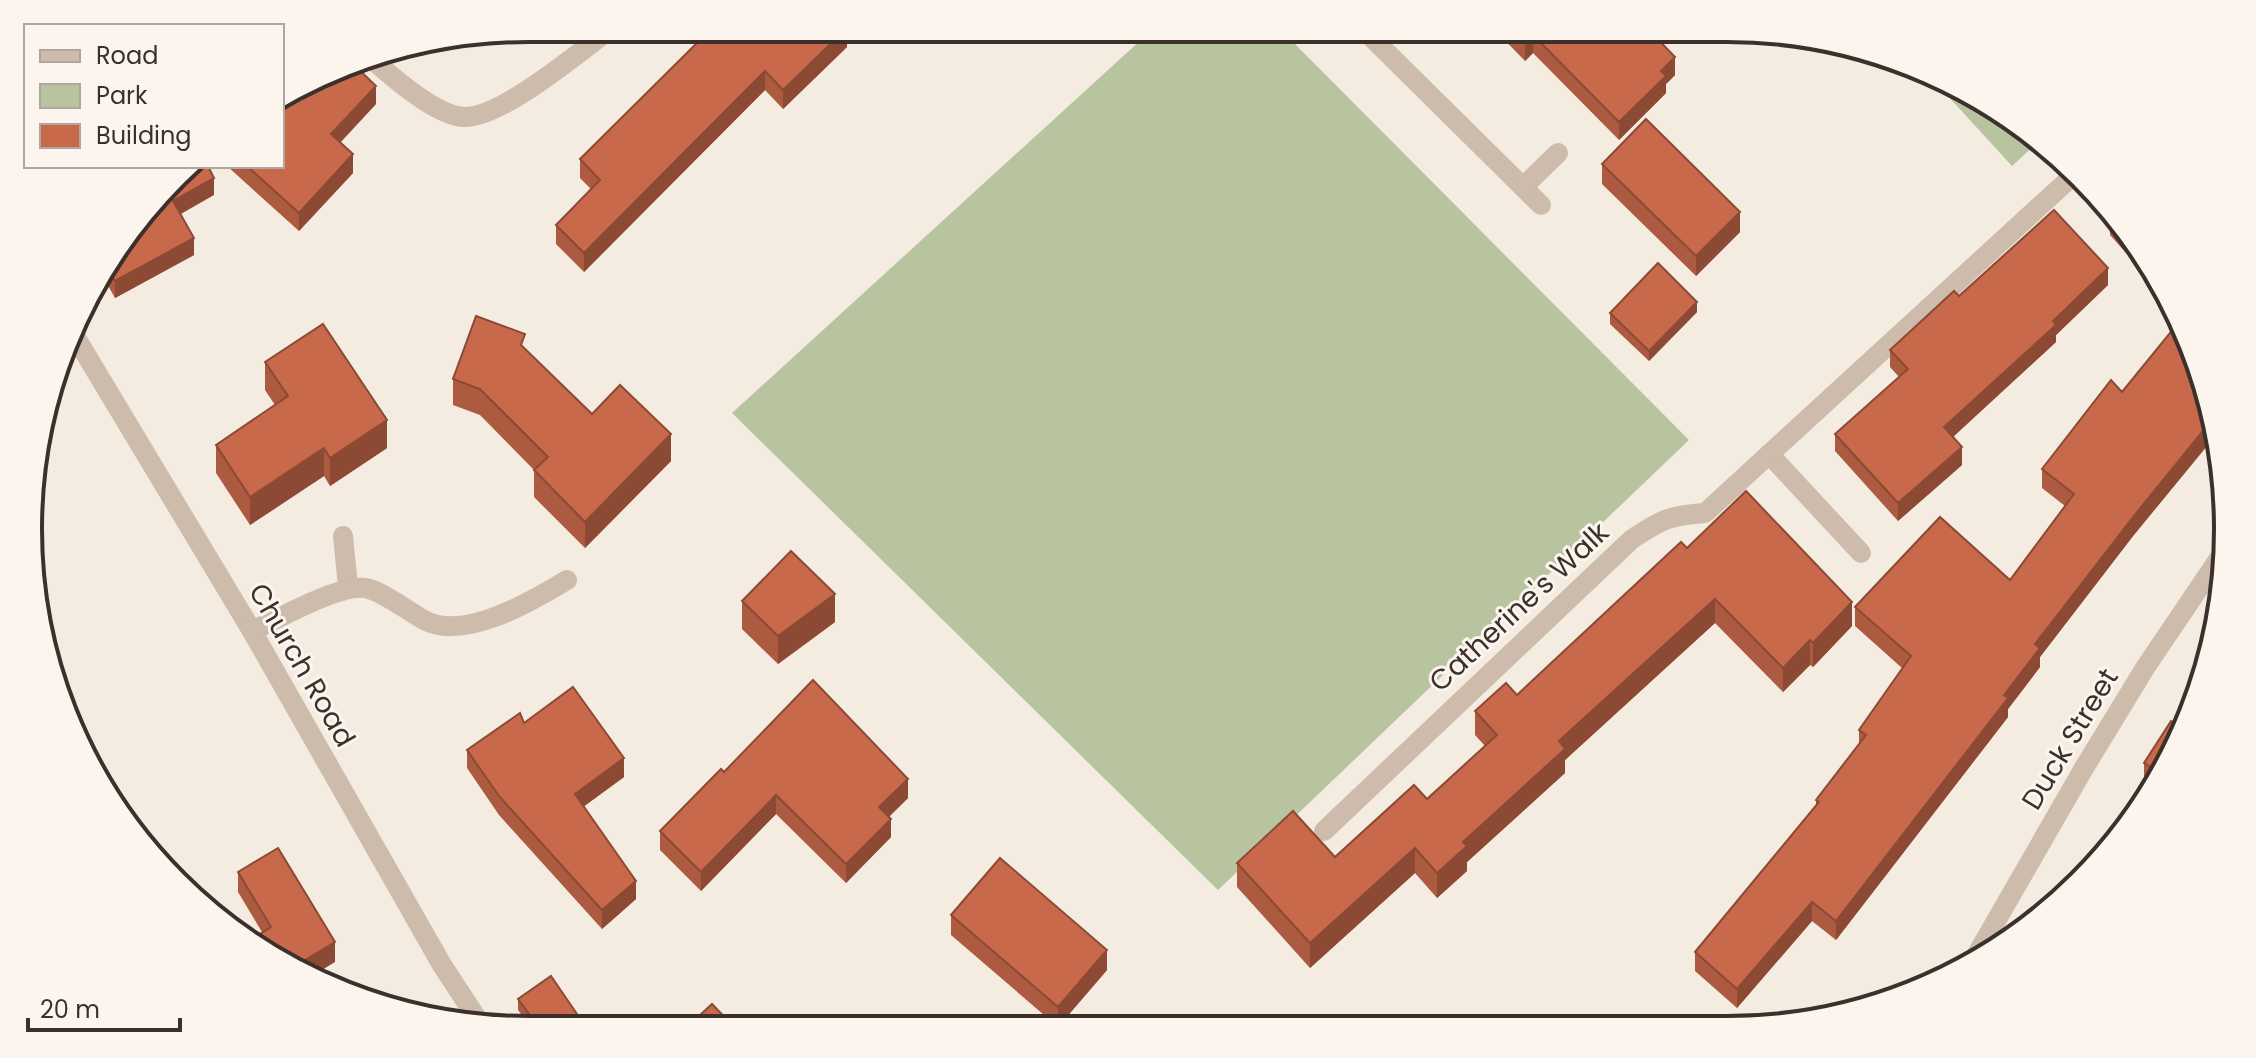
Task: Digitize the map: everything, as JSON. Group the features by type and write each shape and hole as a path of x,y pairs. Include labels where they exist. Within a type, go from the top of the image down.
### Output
{"street":[{"path":"380,66 404,87 447,113 464,117 486,113 507,103 592,42"},
{"path":"1376,42 1541,205"},
{"path":"1523,187 1558,153"},
{"name":"Catherine's Walk","path":"1324,831 1632,539 1674,515 1705,513 2067,181"},
{"name":"Church Road","path":"79,343 252,631 442,965 473,1013"},
{"path":"1769,454 1861,553"},
{"path":"343,536 348,587"},
{"name":"Duck Street","path":"1983,943 2145,668 2212,568"},
{"path":"252,631 348,587 369,588 429,623 450,626 506,614 567,580"}],"green space":[{"path":"1139,42 1293,42 1689,440 1218,890 732,413"},
{"path":"1946,94 1998,124 2031,149 2012,166"}],"building":[{"path":"698,42 833,42 783,90 765,71 584,253 556,225 600,180 580,159"},
{"path":"1540,42 1661,42 1675,57 1661,71 1666,76 1619,122"},
{"path":"361,72 376,86 331,134 353,154 299,213 249,168 284,168 284,108"},
{"path":"1646,119 1740,212 1696,256 1602,164"},
{"path":"203,168 209,168 214,178 173,201 194,238 115,281 112,276 124,258 163,208"},
{"path":"2054,210 2108,268 2053,321 2056,325 1944,427 1962,447 1898,503 1835,434 1908,369 1890,350 1954,291 1959,296"},
{"path":"1658,263 1697,302 1649,351 1610,313"},
{"path":"476,316 525,334 521,345 592,414 620,385 671,434 585,522 534,470 548,457 480,389 453,379"},
{"path":"323,324 387,420 330,458 324,448 250,497 216,445 288,396 265,362"},
{"path":"2172,331 2188,372 2204,430 2035,644 2040,648 2004,695 2008,698 1836,921 1812,902 1737,989 1695,952 1819,802 1816,800 1866,735 1859,730 1911,656 1855,607 1940,517 2010,580 2074,494 2042,469 2111,380 2122,392"},
{"path":"1746,491 1852,602 1813,643 1810,640 1783,668 1715,599 1559,741 1565,749 1463,842 1467,846 1437,873 1415,848 1310,943 1237,863 1293,811 1335,857 1414,785 1427,799 1497,735 1475,711 1506,683 1517,695 1681,542 1687,548"},
{"path":"791,551 835,594 778,636 742,601"},
{"path":"813,680 908,779 879,807 891,819 846,864 776,795 701,872 660,831 721,769 724,772"},
{"path":"573,687 624,758 575,794 636,881 602,910 499,796 467,750 520,713 524,723"},
{"path":"2171,721 2174,722 2151,768 2144,763"},
{"path":"278,848 335,942 304,961 259,935 271,927 238,872"},
{"path":"1000,858 1107,950 1058,1007 951,915"},
{"path":"551,976 578,1016 531,1016 518,999"},
{"path":"712,1004 724,1016 699,1016"}]}
